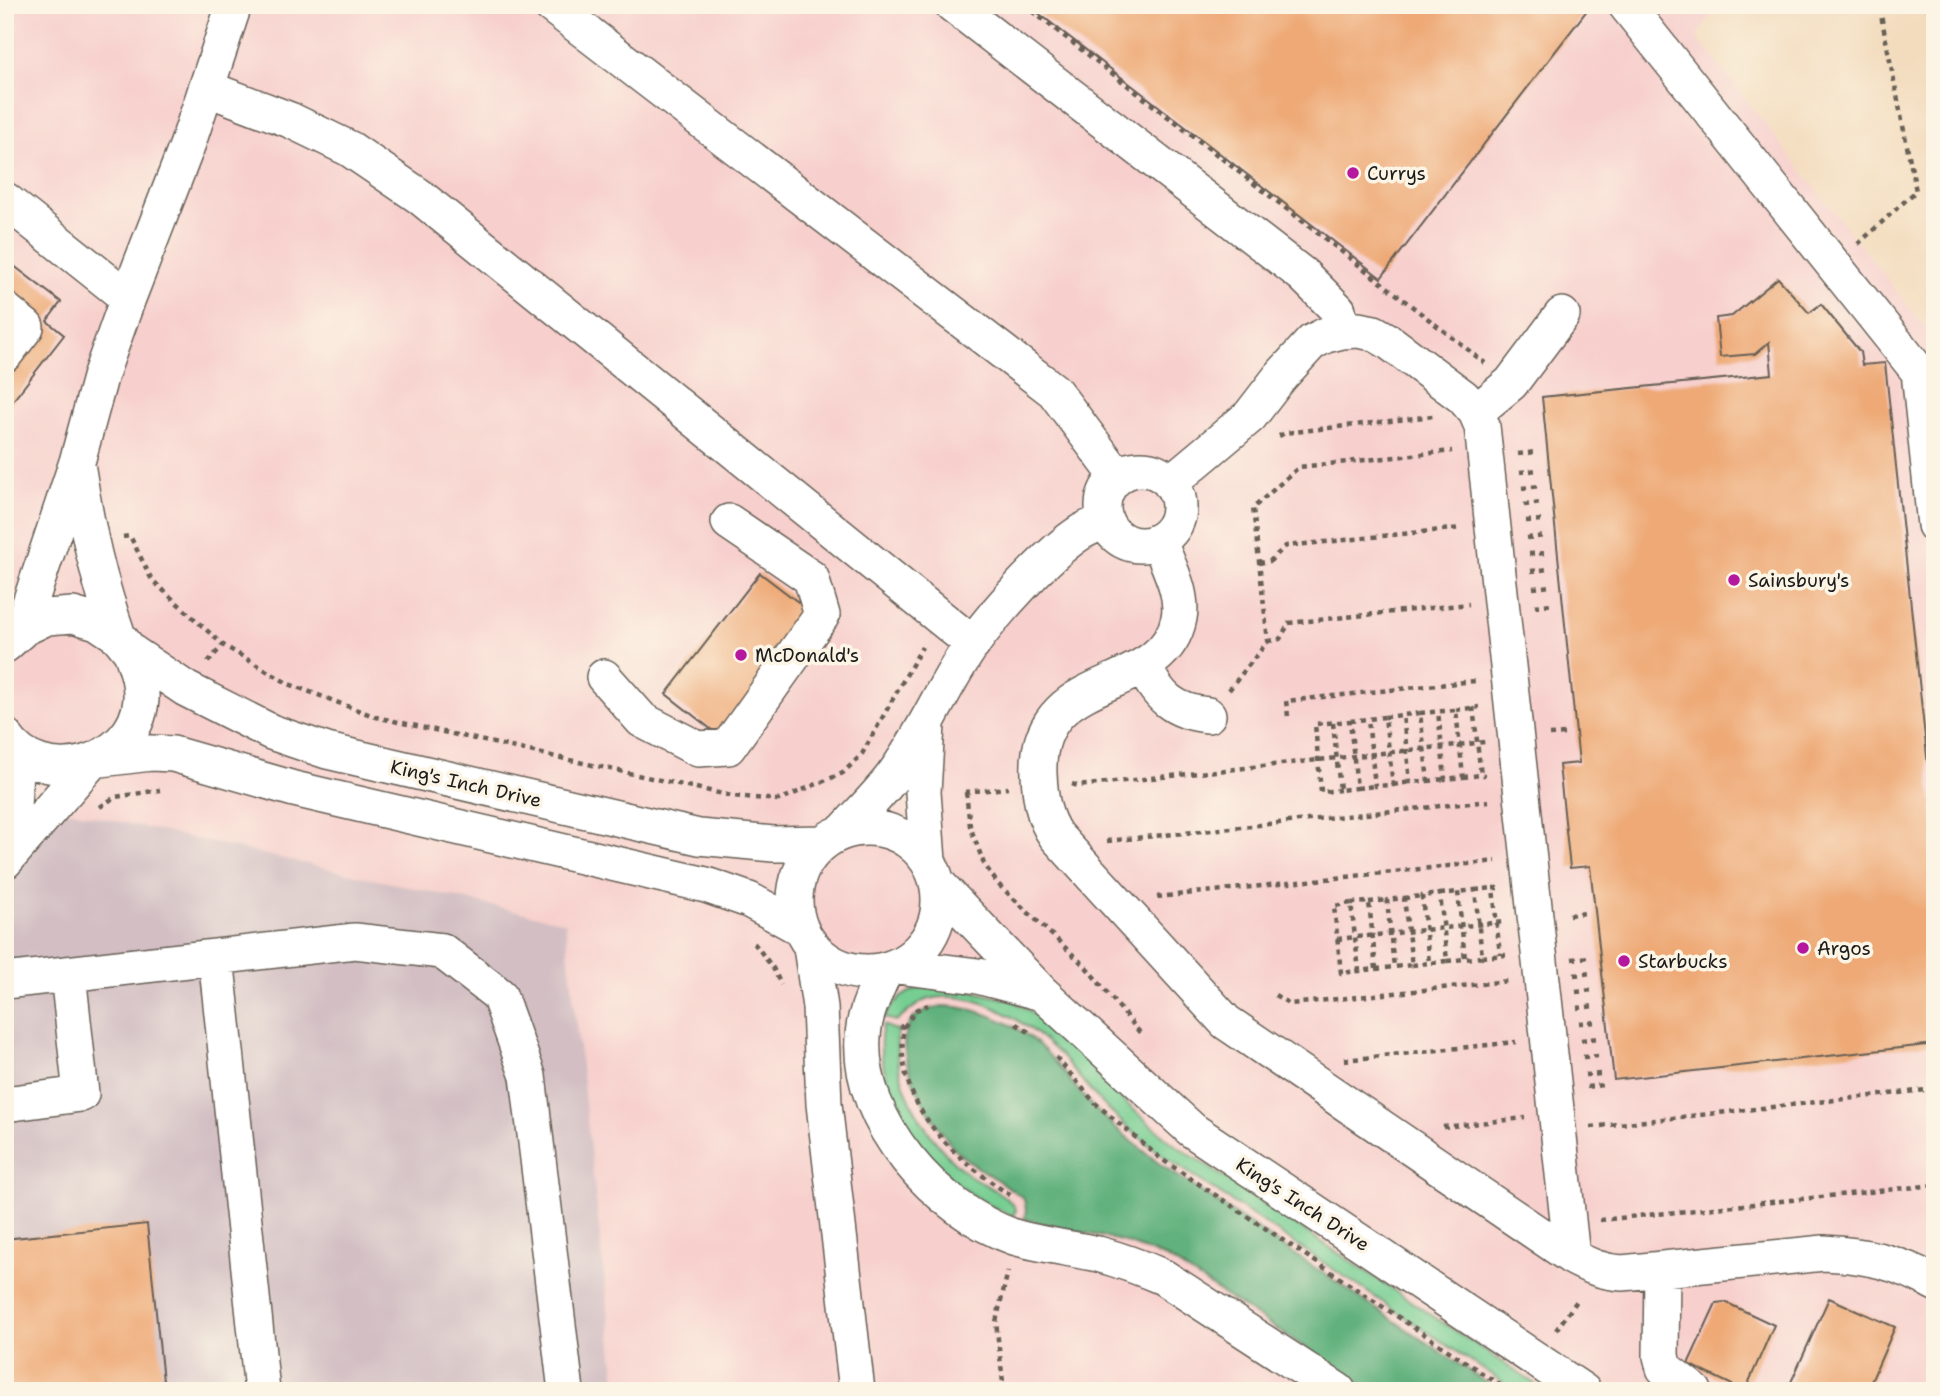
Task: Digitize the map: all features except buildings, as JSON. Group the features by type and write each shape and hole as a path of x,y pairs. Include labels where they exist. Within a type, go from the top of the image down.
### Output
{"street":[{"path":"13,637 76,462 88,417 128,298 187,146 233,5"},
{"path":"551,5 1054,391 1118,477"},
{"path":"953,5 1303,275 1338,310 1342,331"},
{"path":"1626,5 1919,372 1935,524"},
{"path":"206,88 290,120 350,149 419,196 973,644"},
{"path":"5,200 128,298"},
{"path":"5,310 26,327 5,354"},
{"path":"1481,432 1511,383 1562,315"},
{"path":"1170,483 1250,416 1312,342 1342,331 1374,333 1447,383 1481,432 1536,918 1548,1053 1570,1129 1572,1257"},
{"path":"5,860 96,761 120,744 134,725 141,702 141,678 124,644 100,583 76,462"},
{"path":"1141,469 1154,471 1170,483 1179,508 1176,521 1169,532 1158,541 1146,544 1123,541 1112,532 1105,521 1104,498 1109,486 1118,477 1128,471 1141,469"},
{"path":"857,1391 824,1104 820,1007 805,937 794,905 797,881 806,860 833,837 892,777 928,723 973,644 1033,574 1081,532 1105,521"},
{"path":"604,677 642,720 698,749 728,747 822,615 811,578 729,522"},
{"path":"1158,541 1177,592 1180,615 1169,644 1144,667 1082,694 1058,715 1048,731 1042,749 1040,785 1049,826 1226,1022 1572,1257 1606,1272 1662,1269 1824,1252 1858,1254 1884,1260 1915,1271 1935,1283"},
{"name":"King's Inch Drive","path":"13,637 47,617 72,615 97,621 186,689 271,732 327,751 699,837 773,844 833,837 866,827 890,831 912,843 933,872 1042,993 1192,1130 1570,1382"},
{"path":"1144,667 1151,681 1175,707 1188,713 1217,704"},
{"path":"928,723 923,792 939,908 932,933 918,953 890,969 865,1015 863,1037 863,1065 874,1097 895,1140 919,1173 947,1200 977,1220 1016,1237 1100,1255 1163,1277 1338,1391"},
{"path":"5,860 13,805 9,741"},
{"name":"King's Inch Drive","path":"9,741 28,757 51,766 77,766 150,752 173,754 294,789 706,885 749,900 805,937 829,962 851,971 890,969 978,976 1042,993"},
{"path":"5,981 355,941 442,951 499,995 528,1076 566,1391"},
{"path":"216,957 262,1391"},
{"path":"5,1104 81,1094 68,974"},
{"path":"1662,1269 1661,1356 1664,1368 1694,1391"}],"path":[{"path":"1024,5 1511,383"},
{"path":"1834,265 1916,191 1879,5"},
{"path":"1924,5 1935,16"},
{"path":"1274,438 1284,433 1440,416 1460,431 1481,432"},
{"path":"1268,641 1253,508 1299,467 1460,450 1481,432"},
{"path":"1259,563 1270,561 1286,546 1475,526 1494,537"},
{"path":"91,544 130,536 152,580 223,645 289,684 376,717 732,796 779,800 843,773 862,754 939,617"},
{"path":"1217,704 1268,641 1280,639 1289,623 1479,603 1502,615"},
{"path":"1288,716 1286,701 1491,679 1510,690"},
{"path":"1474,707 1315,724 1318,760 1321,792 1480,775"},
{"path":"1456,710 1463,777"},
{"path":"1438,711 1445,779"},
{"path":"1420,713 1428,781"},
{"path":"1403,715 1410,782"},
{"path":"1385,717 1393,785"},
{"path":"1368,719 1375,786"},
{"path":"1350,721 1357,788"},
{"path":"1333,723 1340,790"},
{"path":"979,792 1065,782 1078,786 1516,739"},
{"path":"1098,842 1502,800 1521,785"},
{"path":"966,792 970,826 984,864 998,884 1086,967 1144,1037"},
{"path":"1127,914 1146,898 1502,860 1530,870"},
{"path":"1493,888 1334,906 1337,939 1341,973 1500,955"},
{"path":"1475,890 1482,957"},
{"path":"1458,892 1465,959"},
{"path":"1440,894 1447,961"},
{"path":"1422,896 1429,963"},
{"path":"1404,898 1412,965"},
{"path":"1387,900 1394,967"},
{"path":"1369,902 1376,969"},
{"path":"1352,904 1359,971"},
{"path":"1337,939 1536,918"},
{"path":"748,936 773,968 782,987 782,1002 788,1006 820,1007"},
{"path":"1275,995 1290,1004 1516,981 1541,965"},
{"path":"865,1015 904,1027 902,1056 917,1102 932,1128 947,1147 981,1177 1017,1200 1021,1207 996,1322 1004,1391"},
{"path":"1307,1077 1328,1062 1528,1041 1548,1053"},
{"path":"1407,1145 1420,1129 1532,1117 1570,1129 1935,1089"},
{"path":"1592,1221 1935,1185"},
{"path":"1556,1330 1575,1303"},
{"path":"1545,1323 1576,1344 1570,1382"}],"shaded area":[{"path":"5,5 1719,5 1696,36 1935,340 1935,1391 617,1391 565,922 5,796"},
{"path":"5,796 565,922 617,1391 5,1391"}],"green space":[{"path":"942,984 1013,1001 1046,1021 1063,1035 1112,1091 1171,1142 1535,1384 1531,1390 1516,1391 1162,1155 1108,1109 1046,1042 1016,1019 981,1002 944,997 922,1002 896,1021 884,1018 901,997 924,987"},
{"path":"943,1006 975,1011 1020,1030 1045,1051 1086,1100 1157,1162 1499,1391 1372,1391 1167,1258 1121,1241 1024,1219 1024,1199 974,1165 949,1141 926,1107 908,1067 906,1031 917,1015"},
{"path":"883,1025 898,1031 897,1050 906,1091 927,1129 954,1162 1014,1205 1016,1210 1013,1216 971,1194 953,1180 920,1146 907,1127 896,1106 884,1069 881,1054"}],"place":[{"name":"Currys","path":"1353,173"},
{"name":"Sainsbury's","path":"1734,580"},
{"name":"McDonald's","path":"741,655"},
{"name":"Argos","path":"1803,948"},
{"name":"Starbucks","path":"1624,961"}]}
